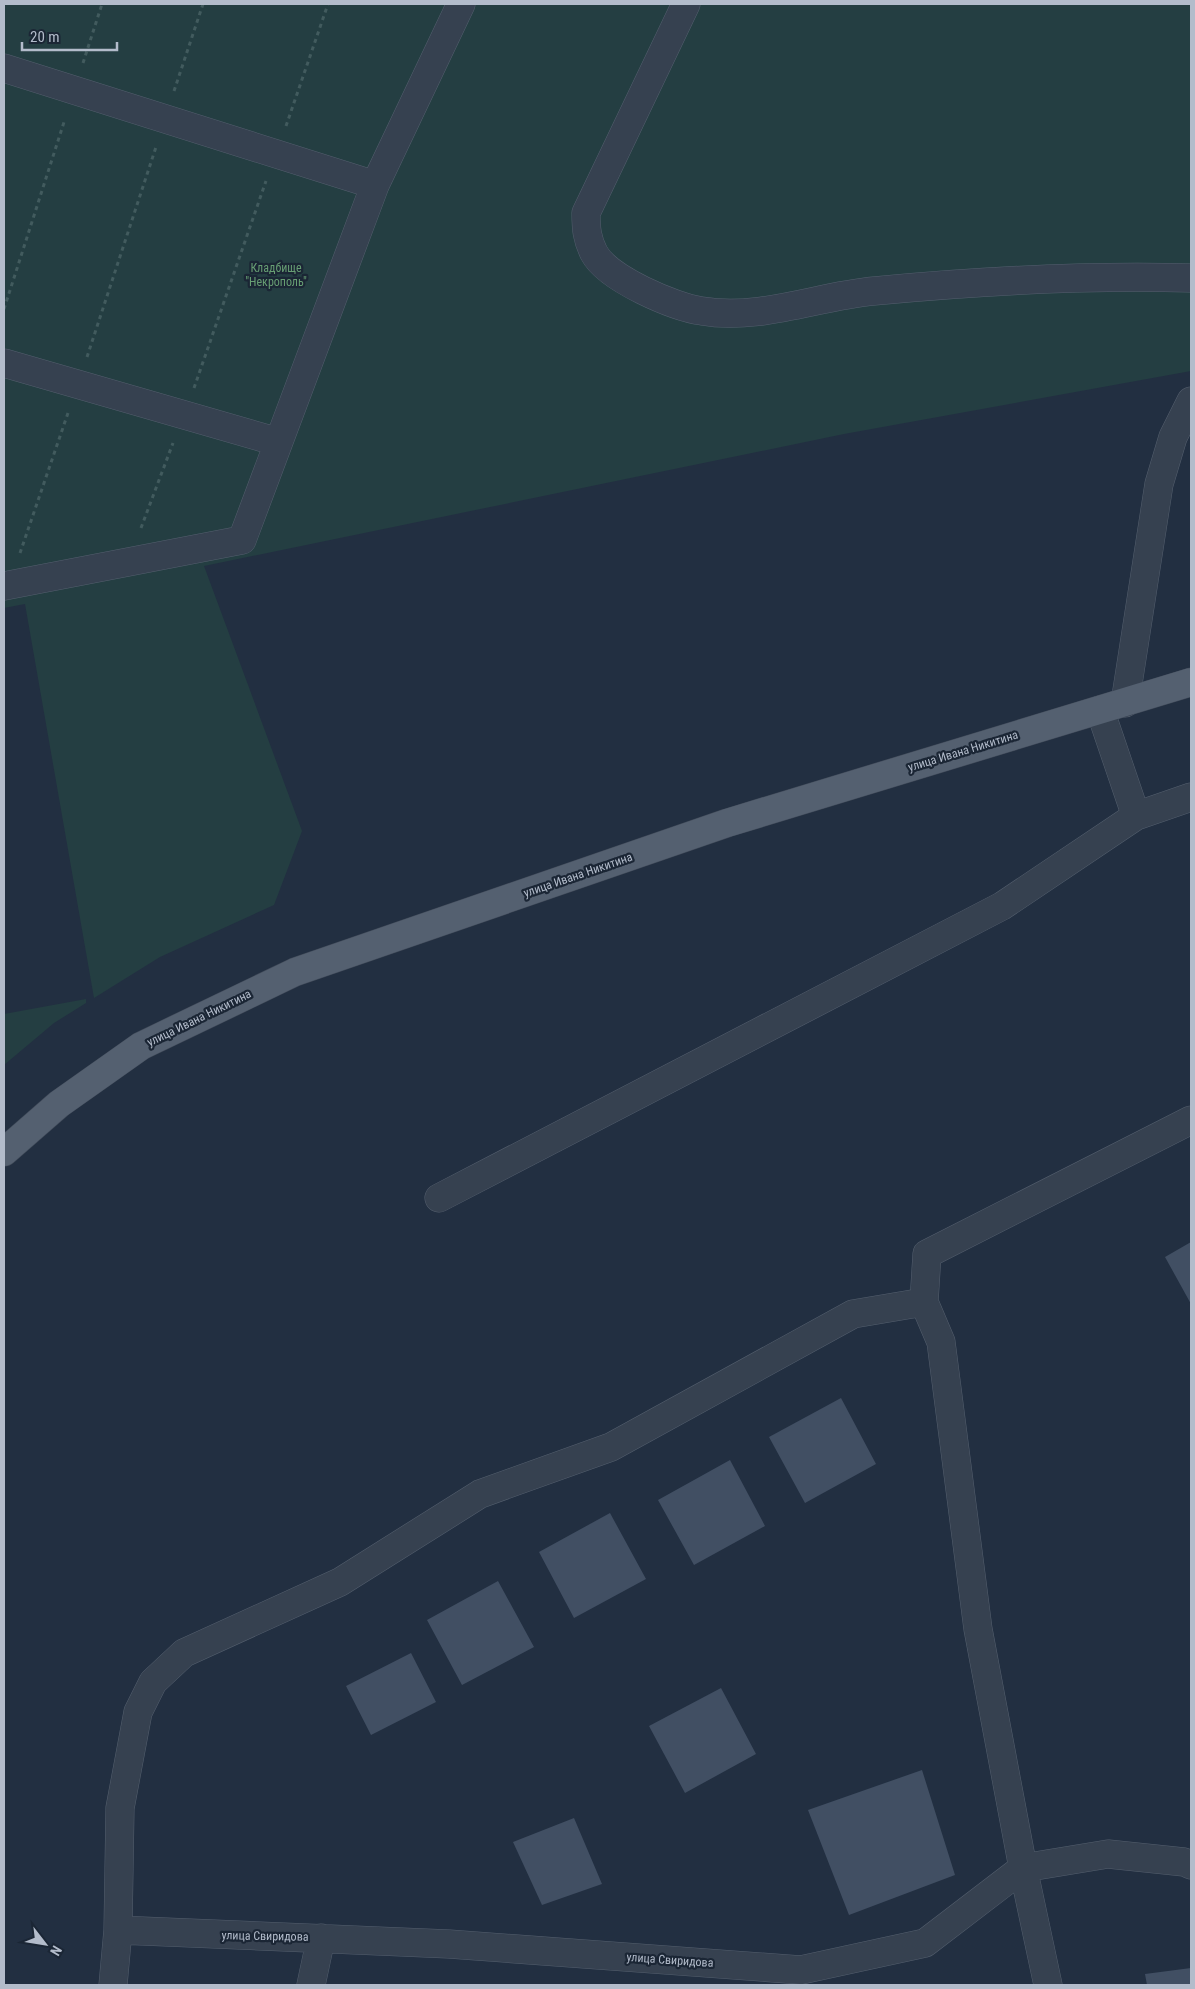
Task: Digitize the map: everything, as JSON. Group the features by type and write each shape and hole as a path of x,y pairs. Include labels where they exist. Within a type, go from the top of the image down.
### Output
{"main road":[{"name":"улица Ивана Никитина","path":"4,1152 58,1104 141,1046 295,972 727,823 1191,682"}],"street":[{"path":"6,586 242,540 375,186 461,4"},
{"path":"686,4 586,213 586,233 595,255 632,285 657,297 701,311 730,313 756,311 872,291 1065,278 1191,278"},
{"path":"4,68 375,186"},
{"path":"4,363 278,442"},
{"path":"1136,816 1113,706 1159,484 1173,437 1191,401"},
{"path":"439,1198 1002,906 1136,816 1191,798"},
{"path":"1048,1985 1023,1868 978,1630 941,1342 924,1302 927,1254 1191,1120"},
{"path":"113,1985 118,1930 120,1808 138,1712 153,1682 184,1653 340,1582 480,1494 611,1447 852,1314 924,1302"},
{"name":"улица Свиридова","path":"118,1930 166,1934 449,1944 801,1970 926,1942 1023,1868 1108,1854 1184,1862 1191,1865"},
{"path":"311,1985 321,1938"}],"path":[{"path":"4,309 102,4"},
{"path":"6,586 78,384 203,4"},
{"path":"129,562 184,414 328,4"}],"green space":[{"name":"Кладбище \"Некрополь\"","path":"4,4 1191,4 1191,371 844,434 204,566 302,831 274,905 160,957 94,998 25,604 4,608"},
{"path":"86,999 86,1003 54,1023 4,1065 4,1014"}],"building":[{"path":"1191,1242 1191,1304 1165,1257"},
{"path":"841,1398 876,1464 805,1503 769,1437"},
{"path":"730,1460 765,1526 694,1565 658,1500"},
{"path":"610,1513 646,1579 574,1618 539,1552"},
{"path":"498,1581 534,1647 462,1685 427,1620"},
{"path":"411,1653 436,1702 371,1735 346,1686"},
{"path":"721,1688 756,1754 685,1793 649,1726"},
{"path":"922,1770 955,1875 849,1915 808,1810"},
{"path":"574,1818 602,1884 542,1905 513,1842"},
{"path":"1191,1968 1191,1985 1147,1985 1145,1974"}]}
